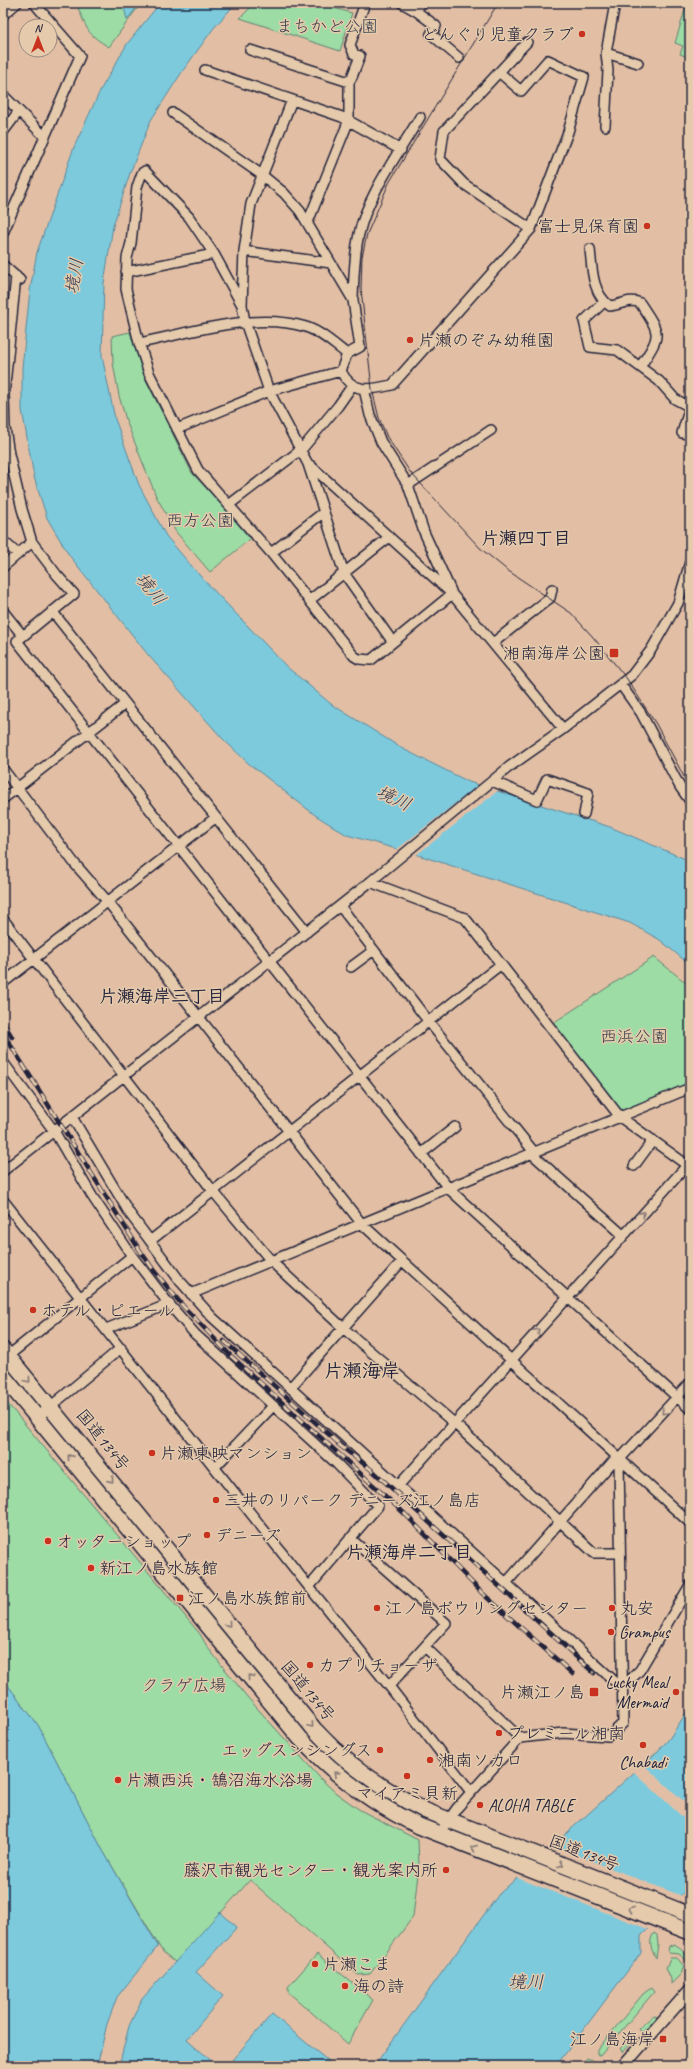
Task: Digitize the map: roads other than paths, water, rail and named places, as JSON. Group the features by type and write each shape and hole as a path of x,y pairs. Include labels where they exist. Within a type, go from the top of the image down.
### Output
{"highway":[{"name":"国道134号","path":"5,1353 51,1406 331,1747 356,1769 384,1789 405,1801 447,1820 685,1913"},
{"name":"国道134号","path":"3,1376 300,1738 319,1759 346,1783 376,1804 438,1835 690,1932"}],"street":[{"path":"3,15 17,3"},
{"path":"3,232 80,56 34,3"},
{"path":"308,222 349,120 348,82 352,77 360,56 354,54 350,45 365,3"},
{"path":"402,3 419,7 436,26 431,34 459,58"},
{"path":"605,126 608,71 606,53 615,3"},
{"path":"527,42 500,73 444,131 440,159 464,184 531,229"},
{"path":"250,50 348,82"},
{"path":"606,53 638,62"},
{"path":"420,117 381,184 359,233 355,256 353,300 360,347 347,354 341,371 345,380 352,386 364,389 392,385 531,229 568,132 584,77 548,60 522,91 500,73"},
{"path":"205,70 349,120 401,150"},
{"path":"3,95 45,136"},
{"path":"292,100 251,204 244,251 242,305 245,322 269,391 302,449 308,464 344,573 392,641"},
{"path":"3,132 19,111"},
{"path":"173,113 262,175 284,194 308,222 353,300"},
{"path":"242,305 214,254 189,217 145,171 142,173 137,187 126,272 126,289 139,343 149,372 176,429 198,470 230,504 310,600 354,656 359,659 370,660 452,594"},
{"path":"590,249 592,278 604,302 610,306 630,300 640,303 656,329 656,341 640,367"},
{"path":"244,251 331,263"},
{"path":"126,272 214,254"},
{"path":"3,265 18,278 5,363 4,395 6,451 32,542 57,575 74,594 17,641 449,1189 690,1409"},
{"path":"604,302 584,321 590,347 617,350 659,381 675,398 690,407 682,433 690,436"},
{"path":"139,343 245,322 274,322 306,327 323,336 347,354"},
{"path":"176,429 269,391 341,371"},
{"path":"230,504 302,449 338,406 352,386"},
{"path":"364,389 370,415 381,442 408,485 424,532 452,594"},
{"path":"408,485 491,430"},
{"path":"308,464 388,538 452,594 563,729"},
{"path":"271,553 324,512"},
{"path":"310,600 388,538"},
{"path":"3,541 18,554"},
{"path":"3,567 32,542"},
{"path":"3,1171 340,906 484,787 621,685 641,665 666,625 683,589 690,562"},
{"path":"493,643 550,598 552,589"},
{"path":"3,611 23,636"},
{"path":"52,611 307,932"},
{"path":"621,685 641,713 680,787 690,801"},
{"path":"3,799 125,704"},
{"path":"3,769 75,864 108,902 362,1224 618,1459 690,1523"},
{"path":"492,781 537,800 547,779 588,793 584,814"},
{"path":"3,984 34,958 215,818"},
{"path":"370,882 465,918 500,965 620,1117 688,1164 399,1485"},
{"path":"340,906 532,1153 623,1235"},
{"path":"3,920 125,1075 213,1191 272,1262 342,1327 454,1423 594,1553 620,1552"},
{"path":"351,967 374,950"},
{"path":"150,1241 289,1133 500,965"},
{"path":"3,1062 54,1131 92,1196 132,1256 169,1304 195,1334 337,1464 378,1506 309,1587"},
{"path":"191,1294 449,1189 690,1088"},
{"path":"72,1117 130,1214 191,1294 212,1317 622,1688"},
{"path":"421,1154 455,1127"},
{"path":"634,1166 654,1140"},
{"path":"3,1200 106,1328 471,1792"},
{"path":"5,1353 132,1256"},
{"path":"291,1387 342,1327 402,1261"},
{"path":"106,1328 169,1304"},
{"path":"38,1417 121,1348"},
{"path":"506,1583 618,1459 690,1383"},
{"path":"215,1467 273,1406"},
{"path":"438,1835 447,1820 520,1738 563,1733 604,1736 613,1734 623,1720 618,1459"},
{"path":"350,1538 446,1623 389,1686"},
{"path":"622,1688 640,1670 690,1585"},
{"path":"425,1647 520,1738"},
{"path":"623,2066 690,1990"}],"water":[{"path":"123,3 140,3 127,20"},
{"path":"160,3 236,3 213,29 182,72 151,120 130,173 113,226 104,283 102,356 115,419 139,485 166,536 201,577 287,667 331,704 403,749 469,782 610,827 690,861 690,965 660,940 630,923 418,855 347,835 315,815 248,763 223,739 149,656 69,555 47,518 34,477 22,410 22,368 30,290 37,252 74,147 101,89 127,44"},
{"path":"3,1679 38,1725 102,1849 158,1946 117,1997 107,2024 97,2066 3,2066"},
{"name":"境川","path":"690,1707 690,1886 641,1936 641,1953 556,2066 374,2066 499,1894 658,1751 669,1739"},
{"path":"220,1912 237,1927 196,1972 223,1996 187,2039 217,2066 119,2066 129,2026 142,1999"},
{"path":"272,2014 328,2061 325,2066 227,2066"}],"tram line":[{"path":"498,3 389,183 367,234 362,257 361,289 372,389 379,418 387,437 410,472 480,548 507,570 571,613 593,637 627,679 656,724 690,788"}],"railway":[{"path":"3,1022 12,1037"},
{"path":"3,1033 139,1249 155,1272 183,1306 232,1357 405,1514 482,1593 573,1674"},
{"path":"224,1341 343,1447"},
{"path":"338,1444 373,1471 594,1673"}],"place":[{"name":"どんぐり児童クラブ","path":"582,34"},
{"name":"富士見保育園","path":"647,226"},
{"name":"片瀬のぞみ幼稚園","path":"410,340"},
{"name":"湘南海岸公園","path":"614,653"},
{"name":"ホテル・ピエール","path":"33,1310"},
{"name":"片瀬東映マンション","path":"152,1453"},
{"name":"三井のリパーク デニーズ江ノ島店","path":"216,1500"},
{"name":"デニーズ","path":"207,1535"},
{"name":"オッターショップ","path":"48,1541"},
{"name":"新江ノ島水族館","path":"91,1568"},
{"name":"江ノ島水族館前","path":"180,1598"},
{"name":"江ノ島ボウリングセンター","path":"377,1608"},
{"name":"丸安","path":"612,1608"},
{"name":"Grampus","path":"611,1632"},
{"name":"カプリチョーザ","path":"310,1665"},
{"name":"片瀬江ノ島","path":"594,1692"},
{"name":"Lucky Meal Mermaid","path":"676,1692"},
{"name":"プレミール湘南","path":"499,1733"},
{"name":"Chabadi","path":"643,1745"},
{"name":"エッグスンシングス","path":"380,1750"},
{"name":"湘南ソカロ","path":"430,1760"},
{"name":"マイアミ貝新","path":"407,1776"},
{"name":"片瀬西浜・鵠沼海水浴場","path":"118,1780"},
{"name":"ALOHA TABLE","path":"480,1805"},
{"name":"藤沢市観光センター・観光案内所","path":"446,1870"},
{"name":"片瀬こま","path":"315,1964"},
{"name":"海の詩","path":"345,1986"},
{"name":"江ノ島海岸","path":"663,2039"}],"district":[{"name":"片瀬四丁目","path":"526,538"},
{"name":"片瀬海岸三丁目","path":"162,996"},
{"name":"片瀬海岸","path":"362,1371"},
{"name":"片瀬海岸二丁目","path":"409,1552"}],"park label":[{"name":"まちかど公園","path":"327,26"},
{"name":"西方公園","path":"200,520"},
{"name":"西浜公園","path":"634,1036"},
{"name":"クラゲ広場","path":"184,1685"}]}
